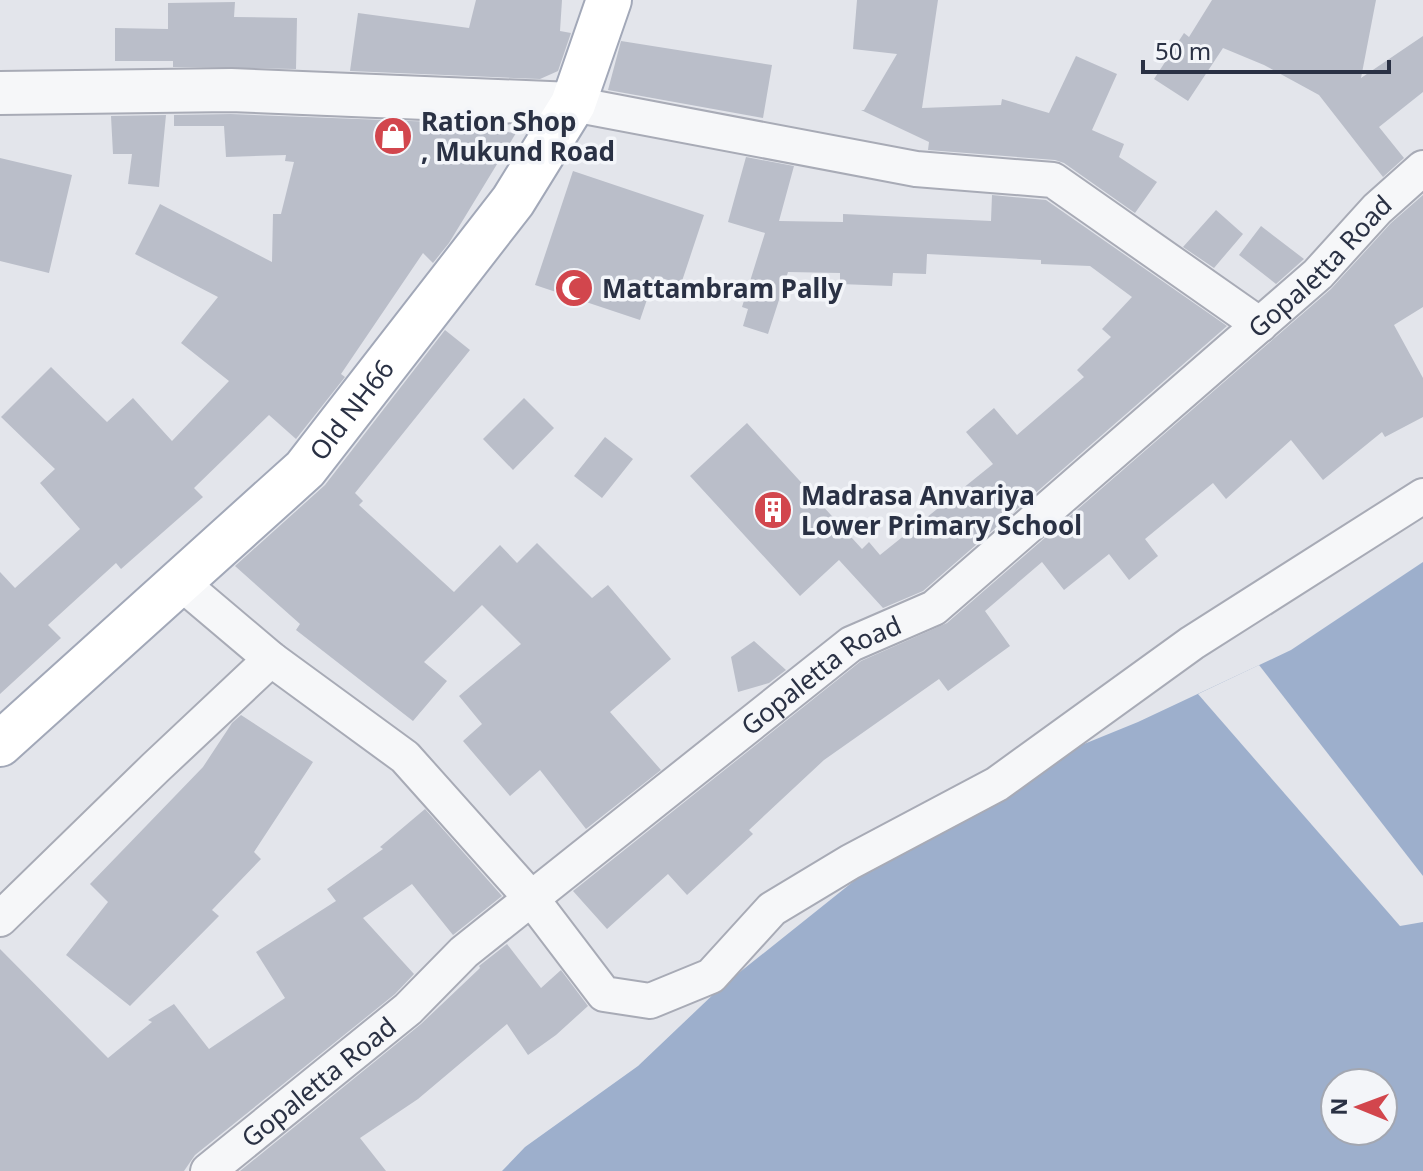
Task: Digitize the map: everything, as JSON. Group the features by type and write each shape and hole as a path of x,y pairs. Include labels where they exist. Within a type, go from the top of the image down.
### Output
{"main road":[{"name":"Old NH66","path":"0,744 305,469 513,201 573,104 609,0"}],"street":[{"path":"0,93 231,90 573,104 916,169 1053,180 1260,325"},
{"name":"Gopaletta Road","path":"208,1171 408,1009 464,952 851,644 934,608 1318,274 1377,209 1423,168"},
{"path":"180,582 271,659 405,757 531,898 604,994 650,1001 711,976 772,909 850,862 997,784 1192,643 1423,496"},
{"path":"0,919 271,659"}],"water":[{"path":"1423,562 1423,1171 502,1171 525,1147 638,1066 720,988 904,841 1030,766 1138,722 1291,650"}],"pier":[{"path":"1259,665 1423,876 1423,922 1400,926 1198,694"}],"building":[{"path":"476,0 562,0 560,31 571,33 558,71 540,79 350,71 358,13 469,28"},
{"path":"857,0 938,0 922,108 1001,105 1002,99 1049,113 1076,56 1117,74 1092,130 1124,144 1119,157 1157,182 1135,213 1064,163 928,150 929,142 861,110 864,110 897,54 853,49"},
{"path":"1212,0 1376,0 1361,78 1423,36 1423,92 1379,127 1404,158 1383,177 1319,95 1264,65 1223,48 1188,101 1154,79 1184,33 1189,37"},
{"path":"235,2 234,17 297,18 296,69 173,67 173,61 115,61 115,28 168,29 168,3"},
{"path":"621,41 772,65 763,118 608,90"},
{"path":"231,114 436,122 432,124 516,133 449,243 433,263 423,253 341,374 345,377 296,439 269,415 194,488 203,497 121,569 116,563 48,625 61,638 0,694 0,572 15,588 80,529 40,483 55,469 1,417 51,367 107,422 133,398 172,441 229,381 181,343 218,297 135,254 160,204 272,262 273,214 281,214 294,162 285,161 286,155 226,157 224,126 174,126 174,115"},
{"path":"166,115 159,187 128,184 132,154 113,154 111,116"},
{"path":"746,157 794,166 779,221 843,222 843,214 991,221 992,195 1046,200 1227,326 923,591 883,608 839,560 800,596 690,476 747,423 862,549 869,542 880,555 993,464 966,432 994,408 1017,435 1084,377 1077,370 1111,337 1102,329 1132,297 1090,266 927,254 926,274 893,273 892,286 840,284 840,273 788,272 768,334 743,326 748,309 742,307 765,233 728,222"},
{"path":"0,158 72,175 49,273 0,261"},
{"path":"573,171 704,215 681,284 655,276 640,320 535,285"},
{"path":"1423,195 1423,307 1394,325 1423,378 1423,417 1385,437 1382,432 1323,480 1291,440 1226,499 1213,483 1145,539 1158,556 1129,580 1109,554 1064,590 1042,562 985,611 1010,646 948,691 939,679 824,760 749,830 753,834 687,895 668,874 607,929 573,891 861,661 947,623 1331,289 1391,223"},
{"path":"1216,210 1243,234 1214,268 1183,247"},
{"path":"1261,226 1304,259 1276,284 1239,255"},
{"path":"445,330 470,350 355,493 363,501 359,505 454,592 500,545 517,563 537,543 592,598 608,585 671,659 610,712 661,770 586,829 540,770 510,796 463,741 482,724 459,696 521,644 482,605 424,662 447,681 413,721 296,630 300,624 235,566 325,485"},
{"path":"524,398 554,428 513,470 483,439"},
{"path":"605,437 633,459 602,498 574,476"},
{"path":"754,641 786,670 769,683 738,692 731,657"},
{"path":"241,715 313,762 254,852 261,859 212,910 219,916 130,1006 66,955 108,902 90,884 203,767 232,723"},
{"path":"425,809 502,896 453,935 412,884 363,918 414,974 395,994 195,1155 184,1171 0,1171 0,949 108,1058 152,1022 148,1020 174,1004 209,1049 285,998 256,952 336,901 327,889 383,849 380,847"},
{"path":"507,944 541,988 561,970 588,1006 528,1055 507,1024 418,1099 360,1138 386,1171 240,1171 421,1024 479,966"}],"place":[{"name":"Ration Shop , Mukund Road","path":"393,136"},
{"name":"Mattambram Pally","path":"574,288"},
{"name":"Madrasa Anvariya Lower Primary School","path":"773,510"}]}
